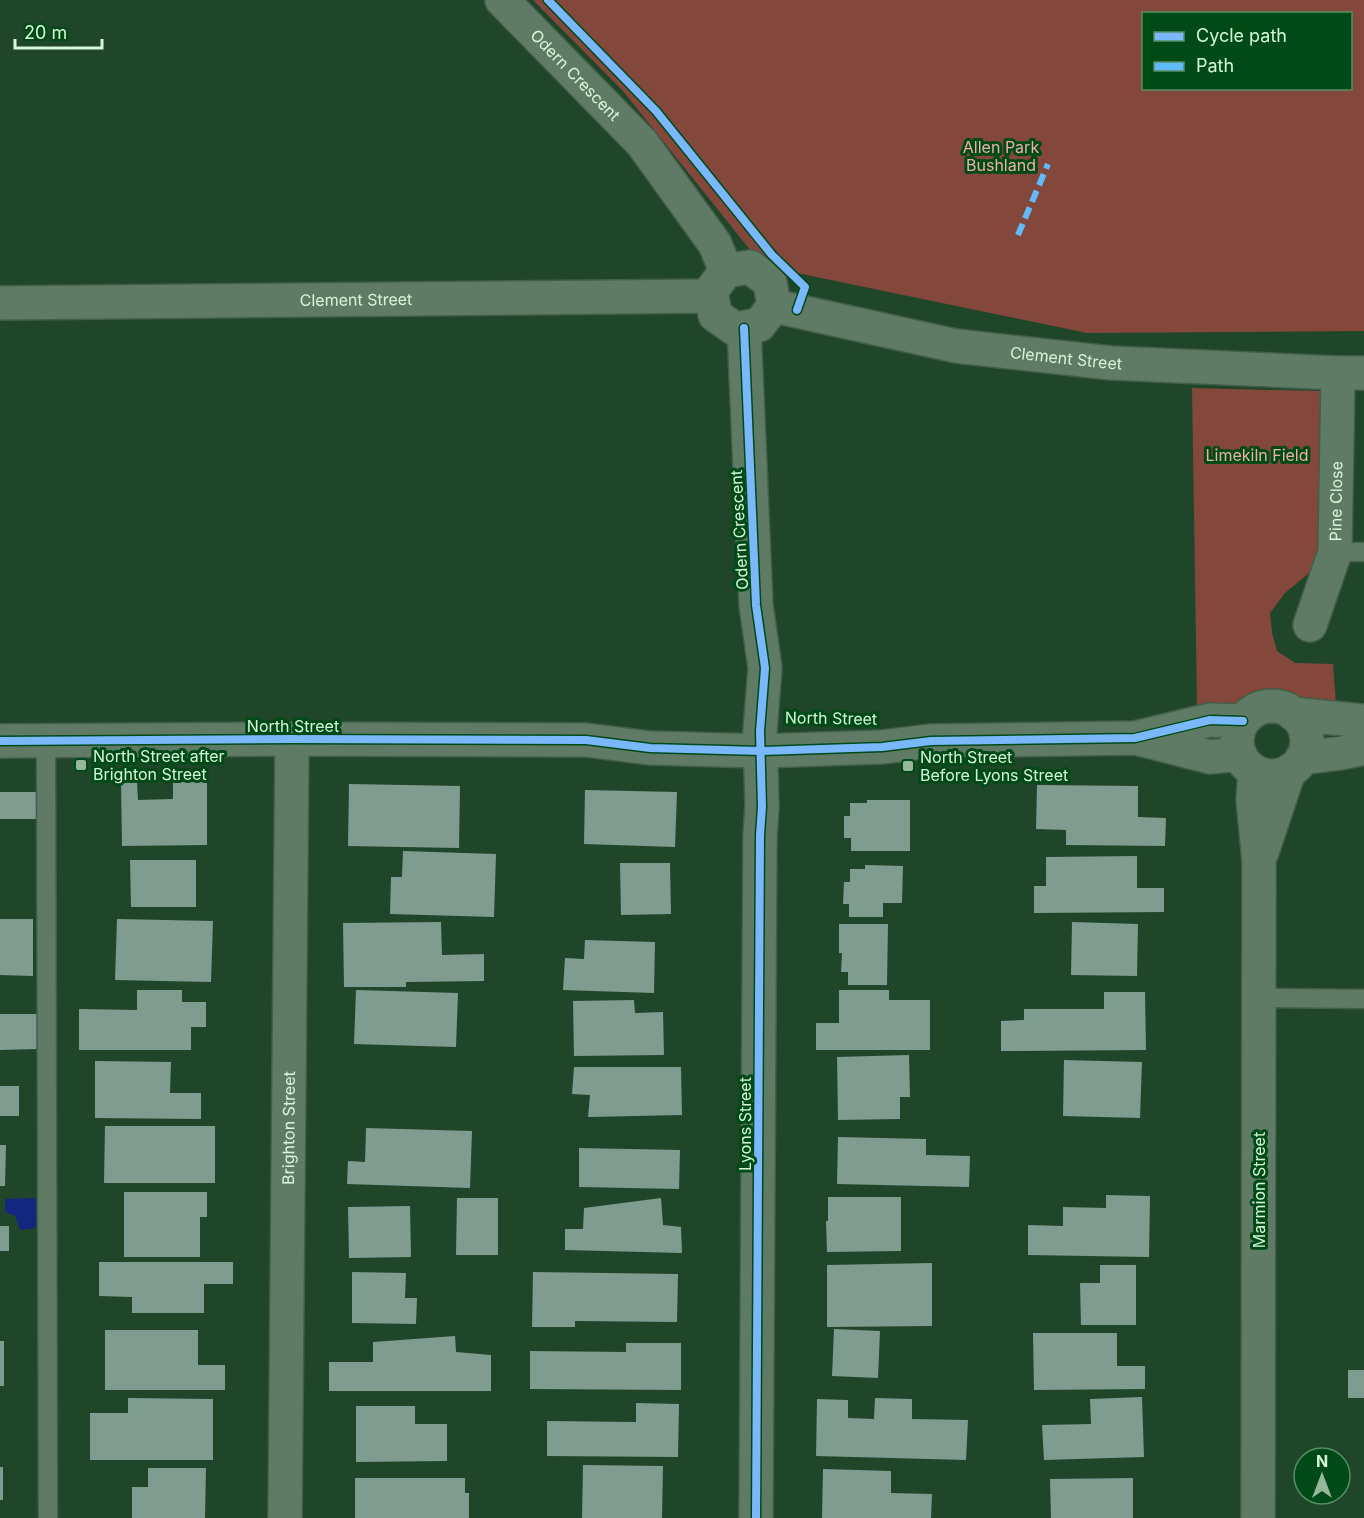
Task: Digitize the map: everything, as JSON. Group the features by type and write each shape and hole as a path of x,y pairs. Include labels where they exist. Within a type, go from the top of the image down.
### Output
{"street":[{"name":"Odern Crescent","path":"501,0 642,143 715,244 719,284 715,315 735,329 744,328 756,605 748,645 753,741"},
{"path":"719,284 750,267 770,282 774,306 759,325 744,328"},
{"name":"Clement Street","path":"0,303 719,284"},
{"name":"Clement Street","path":"774,306 956,346 1111,363 1351,374"},
{"name":"Pine Close","path":"1310,625 1350,552 1351,374"},
{"path":"1296,765 1306,749 1307,739 1305,729 1293,714 1283,708 1272,706 1251,713 1243,721 1238,732 1237,743 1247,763 1266,775 1278,775 1296,765 1364,748"},
{"path":"1293,714 1364,721"},
{"name":"North Street","path":"0,741 586,740 653,730 753,741 878,731 931,741 1135,738 1210,720 1243,721"},
{"name":"North Street","path":"1135,738 1210,757 1247,763"},
{"name":"Brighton Street","path":"285,1518 292,739"},
{"name":"Lyons Street","path":"753,741 762,807 756,1518"},
{"name":"Marmion Street","path":"1247,763 1259,862 1258,1518"},
{"name":"Marmion Street","path":"1259,862 1296,765"}],"lane":[{"path":"46,740 48,1518"},
{"path":"1259,998 1364,999"}],"green space":[{"name":"Allen Park Bushland","path":"533,0 1364,0 1364,331 1087,333 763,266 623,91"},
{"name":"Limekiln Field","path":"1192,388 1320,391 1320,564 1285,593 1270,613 1277,651 1295,663 1333,664 1336,705 1197,705"}],"shaded area":[{"path":"36,1198 36,1228 20,1230 15,1216 5,1212 5,1199"}],"building":[{"path":"121,782 137,782 138,800 173,799 173,782 207,782 207,845 122,846"},
{"path":"349,784 460,786 459,848 348,846"},
{"path":"1037,785 1138,786 1138,817 1166,818 1165,846 1066,845 1066,830 1036,829"},
{"path":"585,790 677,792 675,847 584,844"},
{"path":"0,792 39,792 39,819 0,819"},
{"path":"867,800 910,800 910,851 851,851 851,838 844,838 844,816 850,816 850,803 867,803"},
{"path":"403,851 496,854 494,917 390,914 391,877 402,877"},
{"path":"1137,856 1137,888 1164,888 1164,912 1034,913 1034,886 1046,886 1046,857"},
{"path":"130,860 196,860 196,907 131,907"},
{"path":"620,863 670,863 671,914 621,915"},
{"path":"865,865 903,866 902,903 883,903 883,917 849,917 849,904 843,904 844,882 850,882 850,869 865,869"},
{"path":"0,919 33,919 33,976 0,975"},
{"path":"117,919 213,921 211,982 115,980"},
{"path":"441,922 442,955 484,954 484,981 406,982 406,987 344,987 343,923"},
{"path":"1072,922 1138,924 1137,976 1071,975"},
{"path":"839,924 888,924 887,985 848,985 848,972 841,972"},
{"path":"585,940 655,942 654,993 563,990 565,958 584,959"},
{"path":"137,990 182,990 182,1002 206,1002 206,1027 191,1027 191,1050 79,1050 79,1009 137,1010"},
{"path":"356,990 458,993 456,1047 354,1044"},
{"path":"839,990 889,990 889,1000 930,1000 930,1050 816,1050 816,1023 839,1023"},
{"path":"1104,992 1145,992 1146,1050 1001,1051 1001,1021 1024,1020 1024,1009 1104,1009"},
{"path":"634,1000 635,1013 663,1012 664,1055 574,1056 573,1001"},
{"path":"0,1014 37,1014 37,1049 0,1050"},
{"path":"909,1055 910,1097 900,1097 900,1119 838,1120 837,1057"},
{"path":"1064,1060 1142,1062 1140,1118 1063,1116"},
{"path":"95,1061 171,1062 170,1093 201,1093 201,1119 95,1118"},
{"path":"574,1067 681,1067 682,1115 588,1117 590,1095 572,1094"},
{"path":"0,1086 19,1086 19,1116 0,1116"},
{"path":"105,1126 215,1126 215,1183 104,1183"},
{"path":"366,1128 472,1131 470,1188 347,1184 348,1161 365,1162"},
{"path":"838,1137 926,1139 926,1155 970,1156 969,1187 837,1184"},
{"path":"0,1145 6,1145 5,1186 0,1186"},
{"path":"579,1148 680,1150 679,1189 579,1187"},
{"path":"124,1192 207,1192 207,1217 200,1217 200,1257 124,1257"},
{"path":"1106,1195 1150,1196 1149,1257 1028,1255 1028,1225 1063,1226 1063,1207 1106,1208"},
{"path":"828,1197 901,1197 901,1251 827,1252"},
{"path":"457,1198 498,1198 498,1255 456,1255"},
{"path":"661,1198 663,1225 681,1227 682,1253 565,1250 565,1229 583,1229 584,1208"},
{"path":"410,1206 411,1257 349,1258 348,1207"},
{"path":"0,1226 9,1226 9,1251 0,1251"},
{"path":"99,1262 233,1262 233,1284 204,1284 204,1313 132,1313 132,1297 99,1296"},
{"path":"932,1263 932,1326 827,1327 827,1265"},
{"path":"1100,1265 1136,1265 1136,1325 1081,1325 1080,1283 1100,1283"},
{"path":"352,1272 406,1273 405,1298 417,1298 416,1324 352,1323"},
{"path":"533,1272 678,1274 677,1322 575,1321 575,1327 532,1327"},
{"path":"834,1329 880,1331 878,1378 832,1376"},
{"path":"105,1330 198,1330 198,1365 225,1365 225,1390 105,1390"},
{"path":"1033,1333 1117,1333 1117,1366 1145,1366 1145,1389 1034,1390"},
{"path":"455,1336 456,1352 491,1355 491,1391 329,1391 329,1362 373,1362 373,1342"},
{"path":"0,1341 4,1341 4,1386 0,1386"},
{"path":"626,1343 681,1343 681,1390 530,1389 530,1351 626,1352"},
{"path":"1348,1370 1364,1370 1364,1398 1348,1398"},
{"path":"1142,1397 1144,1457 1044,1460 1042,1425 1091,1424 1090,1399"},
{"path":"128,1398 213,1399 213,1460 90,1460 90,1413 128,1413"},
{"path":"875,1398 912,1399 912,1419 968,1420 966,1460 816,1456 817,1399 848,1400 848,1418 874,1419"},
{"path":"636,1403 679,1404 678,1457 547,1456 547,1421 636,1422"},
{"path":"356,1406 415,1406 415,1424 447,1424 447,1461 356,1462"},
{"path":"583,1465 663,1466 662,1518 582,1518"},
{"path":"0,1467 3,1467 3,1500 0,1500"},
{"path":"148,1468 206,1468 205,1518 132,1518 132,1487 148,1487"},
{"path":"823,1469 891,1471 891,1493 932,1494 931,1518 822,1518"},
{"path":"355,1478 465,1478 465,1493 469,1493 469,1518 355,1518"},
{"path":"1133,1478 1133,1518 1051,1518 1050,1479"}],"marked path":[{"path":"1018,235 1048,164"}],"cycle path":[{"path":"548,0 656,111 772,255 805,287 797,310"},
{"path":"744,328 756,605 765,668 760,731 762,807 756,1518"},
{"path":"0,741 586,740 650,748 761,751 882,747 931,741 1135,738 1210,720 1243,721"}],"place":[{"name":"North Street after Brighton Street","path":"81,765"},
{"name":"North Street Before Lyons Street","path":"908,766"}]}
